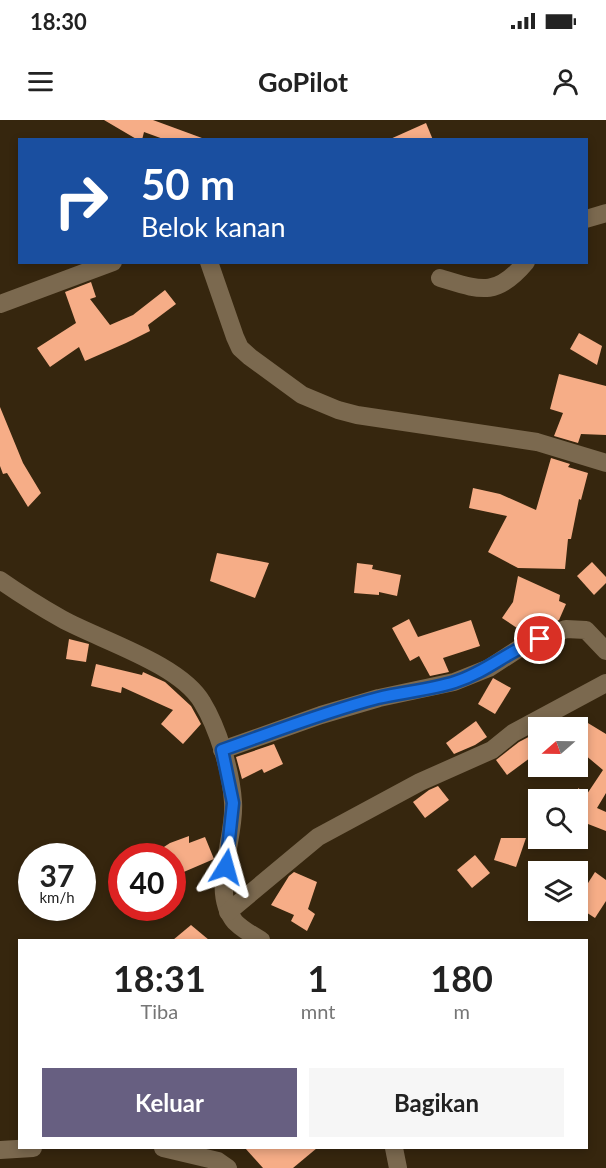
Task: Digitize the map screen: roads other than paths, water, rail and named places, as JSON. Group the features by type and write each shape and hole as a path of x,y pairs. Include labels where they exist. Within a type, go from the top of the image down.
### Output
{"street":[{"path":"588,218 606,213"},
{"path":"0,304 108,264"},
{"path":"210,264 240,348 302,395 320,404 357,415 537,442 606,463"},
{"path":"440,278 488,289 500,286 524,264"},
{"path":"0,580 63,620 138,653 183,681 201,700 222,750 233,803 223,887 228,912 236,923 260,939"},
{"path":"222,750 321,715 379,698 454,682 489,668 526,644 566,629 586,630 606,651"},
{"path":"228,912 318,837 420,782 492,750 513,733 606,683"},
{"path":"0,1150 18,1149"},
{"path":"167,1149 218,1161 228,1168"},
{"path":"394,1149 398,1168"}]}
